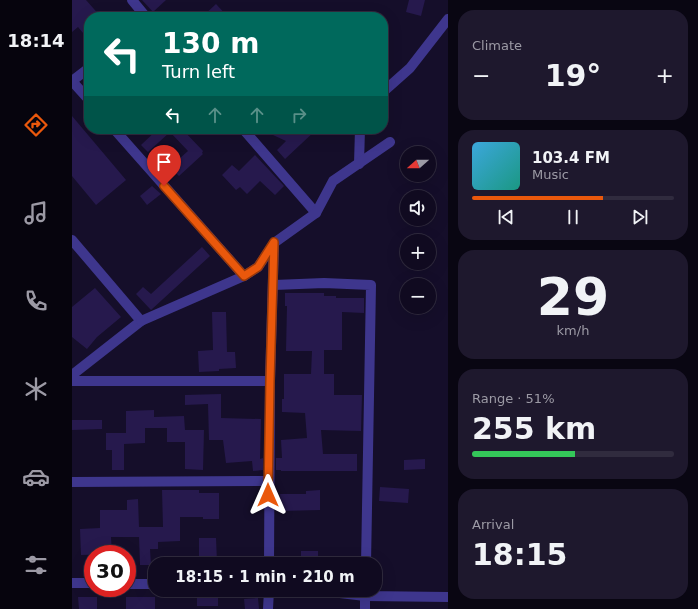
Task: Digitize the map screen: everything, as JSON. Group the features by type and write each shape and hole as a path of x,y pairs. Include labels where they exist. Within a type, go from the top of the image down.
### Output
{"street":[{"path":"132,0 142,12"},
{"path":"388,88 410,68 448,19"},
{"path":"84,72 72,81 84,94"},
{"path":"118,134 244,276"},
{"path":"247,134 316,213"},
{"path":"359,164 360,134"},
{"path":"72,375 141,321 244,276 258,267 274,242 316,213 333,182 390,142"},
{"path":"72,240 141,321"},
{"path":"269,557 268,481 274,242"},
{"path":"274,285 324,283 371,285 366,557"},
{"path":"72,381 270,381"},
{"path":"72,482 268,481"},
{"path":"72,583 84,583"},
{"path":"136,584 148,584"},
{"path":"382,594 448,597"},
{"path":"268,609 269,597"},
{"path":"365,597 365,609"}],"building":[{"path":"72,0 86,0 97,12 84,12 84,34 78,27 72,32"},
{"path":"142,0 166,0 153,12"},
{"path":"409,0 425,0 421,16 406,12"},
{"path":"216,4 223,12 207,12"},
{"path":"72,116 84,130 84,134 87,134 126,180 96,205 72,176"},
{"path":"153,134 168,134 148,152 141,145"},
{"path":"172,134 187,134 203,151 203,154 179,176 170,167 188,151"},
{"path":"271,134 312,134 285,159 277,150 286,141"},
{"path":"255,155 284,186 275,195 260,181 247,194 240,187 236,190 222,175 232,165 239,171"},
{"path":"152,186 161,194 147,205 140,196"},
{"path":"202,247 210,256 151,310 136,294 143,287 151,294"},
{"path":"95,288 121,317 97,337 87,349 72,337 72,307"},
{"path":"285,293 324,293 324,296 336,296 336,298 364,298 364,313 342,312 342,350 324,350 324,374 334,374 334,395 362,395 361,431 321,430 323,454 357,454 357,471 276,470 276,458 282,458 281,440 307,438 305,413 282,412 282,399 284,399 284,374 311,374 312,351 286,351 287,306 285,306"},
{"path":"212,312 226,312 227,352 235,352 236,368 199,372 198,351 213,350"},
{"path":"221,394 221,418 261,419 260,459 263,458 263,470 253,471 252,461 226,463 223,440 209,440 208,404 185,405 185,395"},
{"path":"154,410 154,417 184,416 185,430 204,430 203,470 185,469 185,442 167,442 167,428 145,428 145,443 124,444 124,470 112,470 112,450 106,450 106,433 126,433 126,411"},
{"path":"72,420 102,420 102,429 72,430"},
{"path":"425,459 425,469 404,470 404,460"},
{"path":"380,487 409,489 408,503 379,501"},
{"path":"162,490 199,490 199,493 219,493 219,519 180,517 180,541 158,542 158,549 150,549 150,557 148,557 148,565 140,565 139,537 111,537 111,545 84,545 84,555 81,555 80,529 100,528 100,510 127,510 127,500 138,499 139,527 163,527"},
{"path":"320,490 320,510 281,511 280,494 306,494 306,491"},
{"path":"199,538 216,538 217,557 199,557"},
{"path":"301,551 318,551 318,557 301,557"},
{"path":"78,597 97,597 97,609 79,609"},
{"path":"126,597 155,597 155,609 126,609"},
{"path":"197,597 218,597 218,606 197,606"},
{"path":"258,598 259,609 245,609 244,599"}],"route":[{"path":"164,186 244,276 258,267 274,242 268,495"}]}
